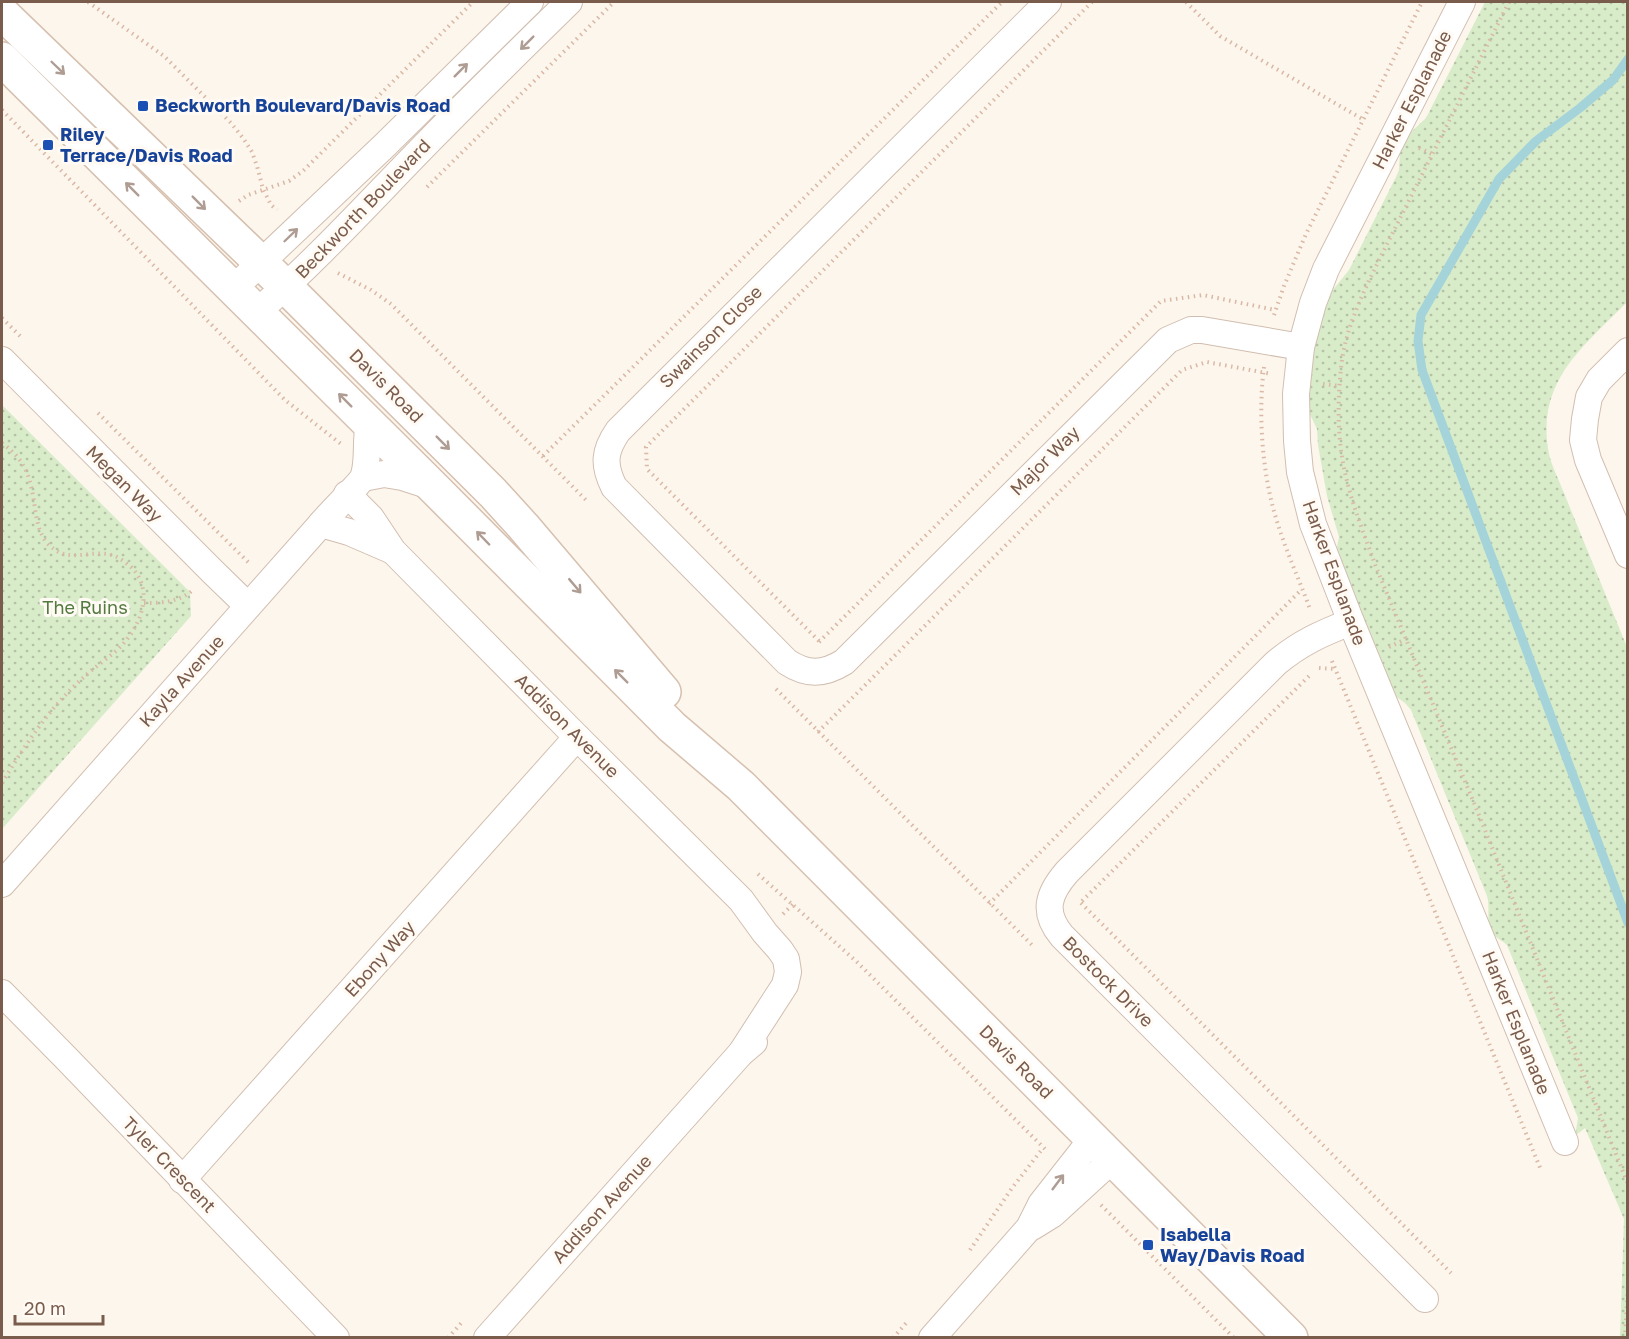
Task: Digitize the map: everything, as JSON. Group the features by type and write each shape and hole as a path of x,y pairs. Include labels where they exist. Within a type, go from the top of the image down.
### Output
{"main road":[{"name":"Davis Road","path":"9,22 286,287 493,493 630,651 741,786"},
{"name":"Davis Road","path":"2,61 664,718 741,786 1291,1338"}],"street":[{"name":"Beckworth Boulevard","path":"233,289 384,146 530,2"},
{"name":"Beckworth Boulevard","path":"257,312 319,255 433,137 569,2"},
{"name":"Swainson Close","path":"821,672 807,672 787,662 625,499 614,487 608,475 607,448 618,431 1048,2"},
{"name":"Harker Esplanade","path":"1462,2 1326,269 1313,303 1301,347 1297,380 1295,414 1297,441 1306,498 1313,524 1351,622 1565,1142"},
{"path":"2,61 9,22"},
{"name":"Major Way","path":"821,672 833,669 843,662 1168,340 1191,330 1202,330 1301,347"},
{"path":"1628,351 1599,380 1589,397 1583,440 1588,460 1628,555"},
{"name":"Megan Way","path":"2,360 249,606"},
{"path":"355,486 368,457 369,424"},
{"path":"355,486 384,474 433,487"},
{"name":"Kayla Avenue","path":"2,884 355,486"},
{"name":"Addison Avenue","path":"355,486 371,518 393,551 741,900 780,950 786,959 788,972 785,985 741,1053"},
{"name":"Addison Avenue","path":"321,524 349,531 393,551"},
{"name":"Bostock Drive","path":"1351,622 1319,634 1276,663 1067,872 1051,895 1050,913 1055,928 1425,1299"},
{"name":"Ebony Way","path":"182,1180 577,737"},
{"name":"Addison Avenue","path":"487,1338 741,1053 782,1018 792,1006 800,990 802,974 799,955 791,938 784,913 741,900"},
{"name":"Tyler Crescent","path":"2,993 336,1338"},
{"path":"932,1338 1029,1228 1053,1214 1074,1180 1102,1149"}],"path":[{"path":"218,222 248,195 289,180 303,171 473,2"},
{"path":"422,191 614,2"},
{"path":"543,456 1002,2"},
{"path":"819,641 647,469 646,447 1092,2"},
{"path":"1186,2 1220,36 1364,120 1432,154"},
{"path":"1509,2 1364,290 1342,359 1339,423 1342,456 1361,527 1628,1184"},
{"path":"2,110 285,400 352,453 355,486"},
{"path":"163,275 192,248"},
{"path":"339,274 347,266"},
{"path":"2,318 27,342"},
{"path":"818,732 1182,370 1207,362 1340,386"},
{"path":"93,409 268,583"},
{"path":"2,443 21,460 28,472 36,519 46,541 61,553 69,556 107,554 125,562 139,577 143,588 144,603 130,636 85,676 42,722 2,783"},
{"path":"989,904 1302,589"},
{"path":"1406,639 1335,669 1316,668 1081,903 1451,1272"},
{"path":"750,868 784,913 856,961 1234,1338"},
{"path":"1036,949 1055,928"},
{"path":"965,1257 1012,1188 1043,1148"},
{"path":"1096,1214 1104,1208"},
{"path":"1625,1338 1628,1285"},
{"path":"448,1338 464,1320"},
{"path":"893,1338 909,1320"}],"green space":[{"path":"1485,2 1627,2 1627,302 1579,351 1566,368 1549,406 1546,429 1552,464 1627,647 1627,1337 1620,1337 1624,1219 1585,1128 1575,1136 1578,1118 1507,945 1492,932 1487,896 1411,710 1395,696 1336,552 1339,537 1327,496 1317,429 1307,408 1310,369 1327,297 1349,270 1399,170 1400,150 1410,133 1426,118"},
{"name":"The Ruins","path":"2,405 190,592 191,616 2,829"}],"waterway":[{"path":"1628,59 1613,80 1536,141 1499,179 1421,315 1418,341 1422,370 1628,923"}],"place":[{"name":"Beckworth Boulevard/Davis Road","path":"143,106"},
{"name":"Riley Terrace/Davis Road","path":"48,145"},
{"name":"Isabella Way/Davis Road","path":"1148,1245"}]}
